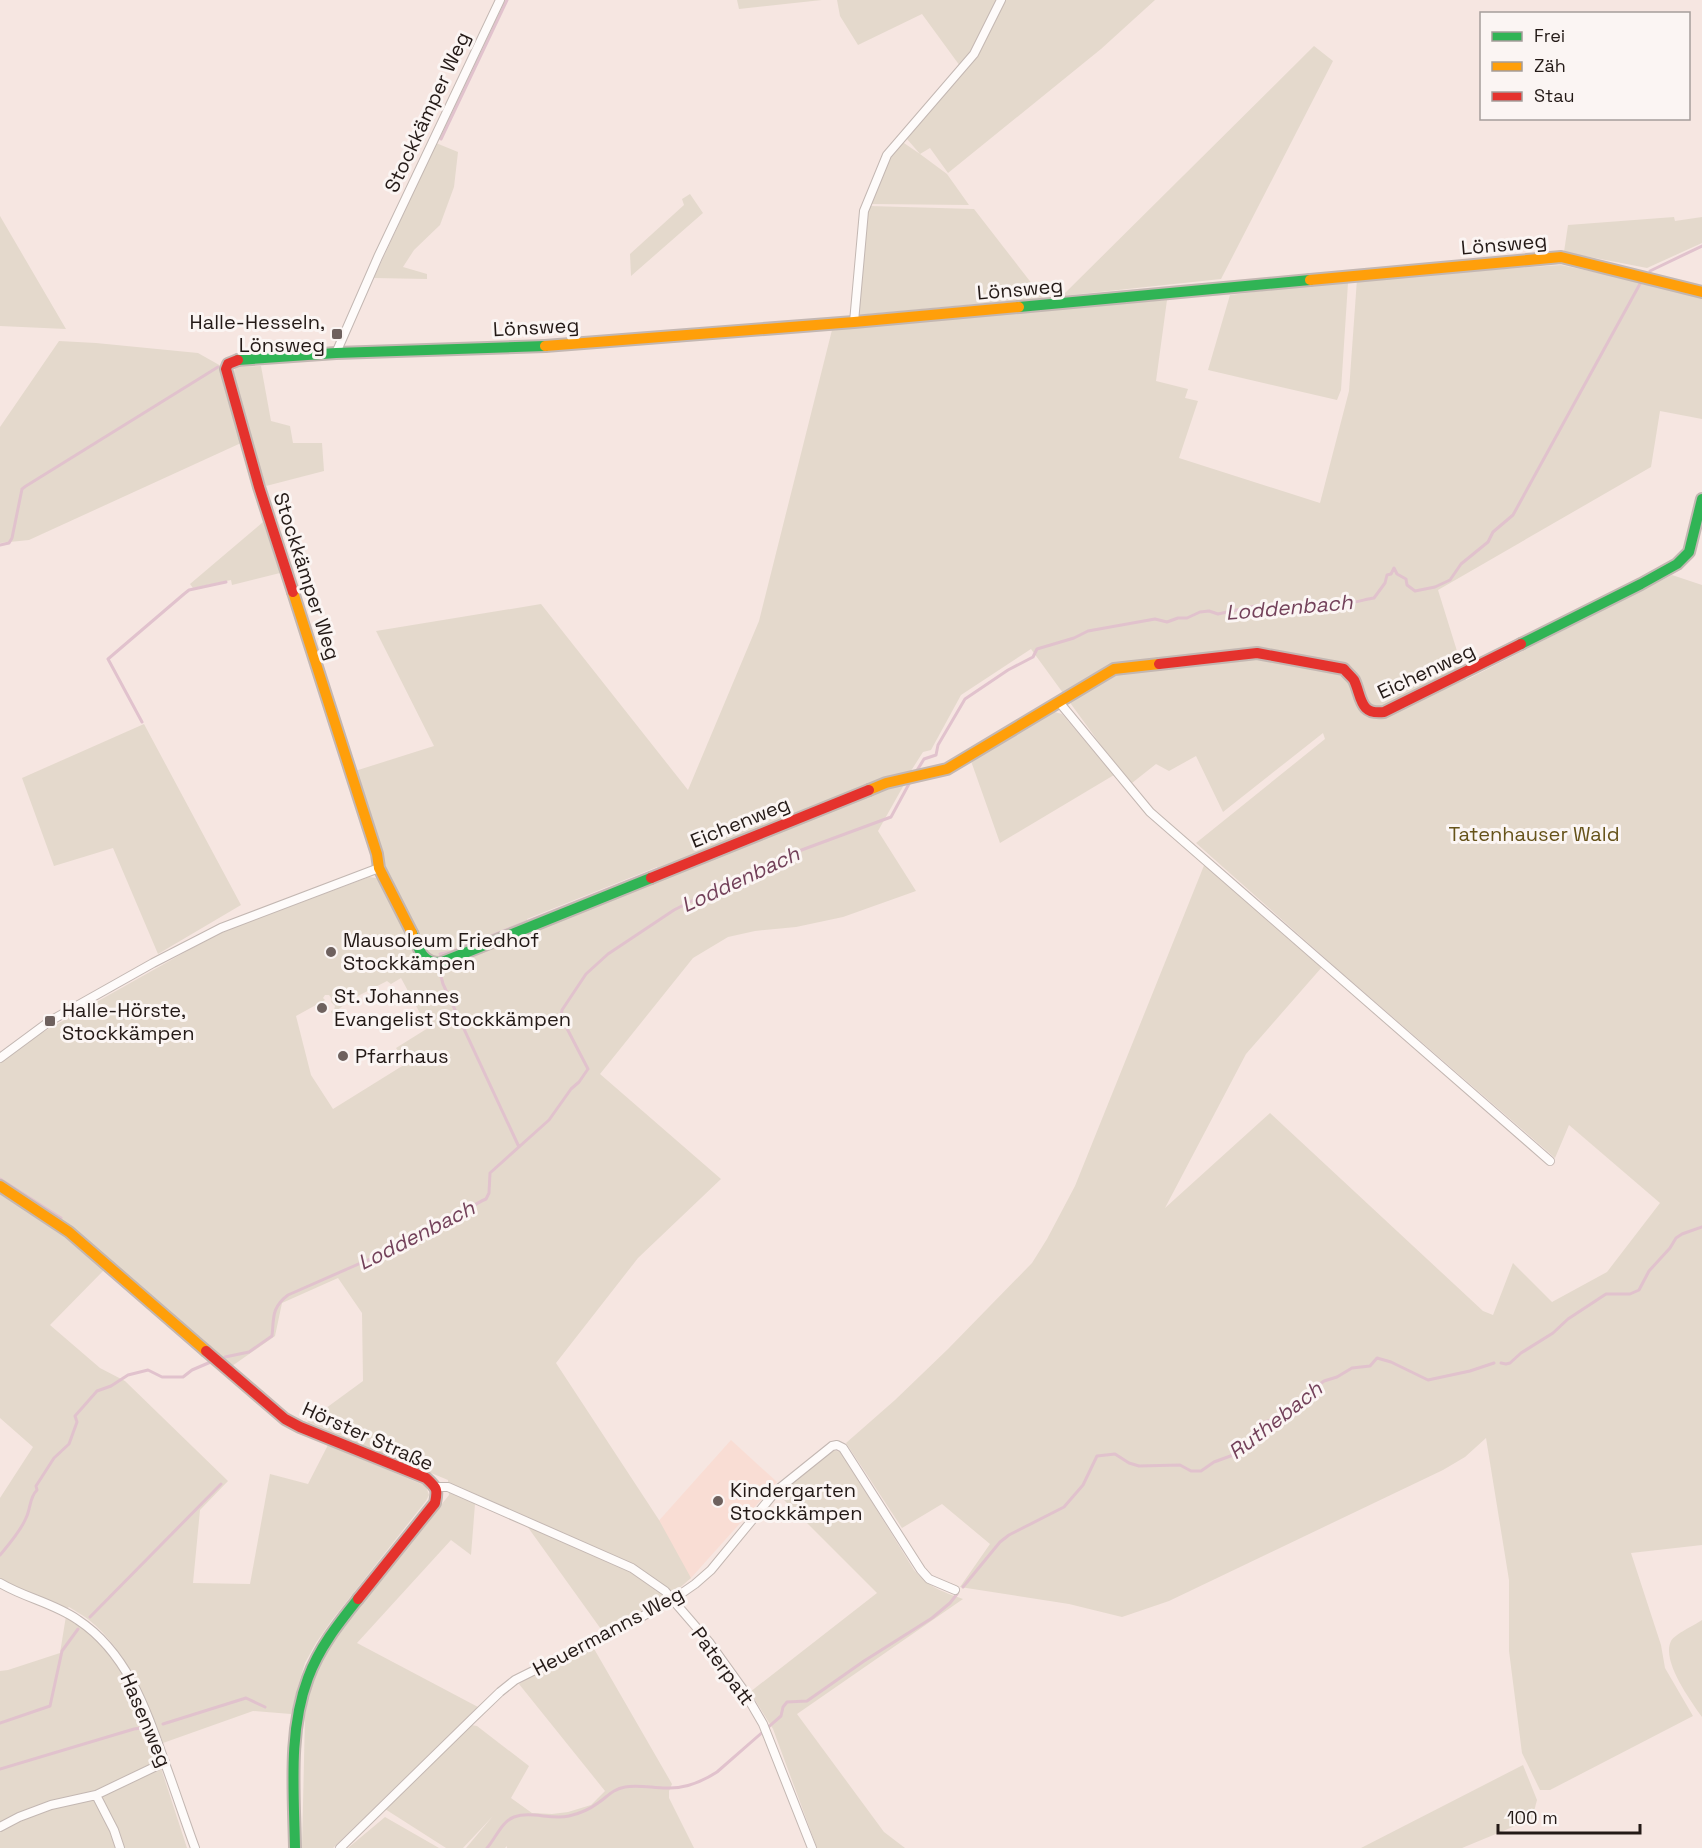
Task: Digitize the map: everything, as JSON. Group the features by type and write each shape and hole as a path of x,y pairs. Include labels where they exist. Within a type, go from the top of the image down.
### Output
{"street":[{"name":"Stockkämper Weg","path":"379,868 377,854 226,375 228,364 237,360 336,353 383,246 500,0"},
{"path":"854,322 864,211 887,154 974,54 1001,0"},
{"name":"Lönsweg","path":"336,353 541,346 854,322 1562,257 1702,292"},
{"name":"Eichenweg","path":"379,868 428,962 440,963 885,783 947,769 1114,669 1257,653 1291,657 1344,669 1353,679 1363,706 1375,713 1384,712 1641,585 1677,564 1689,552 1702,499"},
{"path":"1059,702 1150,812 1550,1161"},
{"path":"0,1058 67,1011 221,928 379,868"},
{"name":"Hörster Straße","path":"0,1186 69,1232 285,1419 426,1478 436,1487 435,1503 338,1624 321,1648 313,1665 303,1692 296,1739 295,1848"},
{"name":"Heuermanns Weg","path":"340,1848 472,1718 515,1680 564,1658 672,1600 695,1584 711,1570 776,1491 832,1446 837,1445 843,1448 921,1570 929,1579 955,1590"},
{"name":"Paterpatt","path":"436,1487 448,1486 632,1568 655,1583 716,1651 742,1688 769,1736 812,1848"},
{"name":"Hasenweg","path":"0,1583 16,1593 77,1618 106,1644 125,1669 142,1702 195,1848"},
{"path":"0,1827 51,1805 96,1795 165,1762"},
{"path":"96,1795 114,1830 120,1848"}],"shaded area":[{"name":"Kindergarten Stockkämpen","path":"731,1440 777,1482 691,1578 678,1589 647,1534"}],"green space":[{"path":"737,0 822,0 739,9"},
{"path":"837,0 1155,0 1101,49 948,173 930,148 920,154 907,139 962,73 960,66 922,14 858,45 840,16"},
{"path":"1314,46 1333,61 1221,279 1062,296"},
{"path":"901,141 947,174 969,205 871,204 889,157"},
{"path":"436,143 458,152 454,187 440,225 414,250 403,267 427,274 427,279 374,278"},
{"path":"690,194 703,213 631,276 630,254 684,205 682,199"},
{"path":"869,206 974,209 1043,298 857,315"},
{"path":"0,216 66,329 0,326"},
{"path":"1674,217 1675,221 1702,217 1702,243 1647,268 1564,252 1568,225"},
{"name":"Tatenhauser Wald","path":"1561,265 1702,295 1702,419 1660,411 1651,467 1438,590 1466,680 1672,575 1702,585 1702,1545 1631,1553 1661,1645 1665,1668 1693,1716 1550,1790 1540,1790 1522,1753 1509,1651 1509,1580 1486,1438 1465,1457 1443,1470 1169,1601 1122,1617 1069,1604 960,1587 990,1544 942,1504 902,1528 846,1443 948,1349 1032,1263 1047,1239 1075,1186 1205,863 1322,967 1246,1054 1165,1208 1270,1113 1483,1311 1493,1315 1513,1263 1552,1302 1607,1272 1660,1203 1569,1125 1555,1158 1196,843 1325,739 1323,733 1223,812 1196,756 1169,771 1156,764 1132,783 1103,748 1031,649 961,695 931,750 923,752 909,774 659,871 657,867 527,919 528,923 443,957 431,955 426,950 386,868 355,771 434,746 376,631 541,604 688,790 759,621 832,330 1167,300 1156,381 1188,389 1185,398 1198,401 1179,458 1320,503 1349,391 1357,279"},
{"path":"1344,281 1348,283 1341,390 1337,400 1208,370 1230,295"},
{"path":"59,341 198,353 221,366 241,443 29,540 0,543 0,427"},
{"path":"261,366 271,421 290,426 293,443 322,443 324,471 266,486 231,377 236,367"},
{"path":"263,522 280,573 232,585 231,580 193,588 190,584"},
{"path":"1051,711 1062,714 1114,775 1000,843 971,761"},
{"path":"144,724 241,905 158,954 113,848 54,866 22,778"},
{"path":"905,783 878,831 916,891 843,917 728,937 693,958 600,1074 721,1179 638,1258 556,1363 659,1520 691,1578 676,1591 671,1591 664,1596 663,1599 603,1632 527,1526 475,1504 471,1555 451,1540 357,1643 478,1707 333,1848 302,1848 305,1716 309,1693 319,1666 343,1628 449,1495 448,1480 307,1422 363,1381 362,1313 338,1278 282,1303 275,1336 232,1366 68,1225 0,1180 0,1063 36,1036 219,933 369,877 376,878 383,884 418,957 417,966 422,971 427,967 433,968 886,788","holes":["401,978 428,1028 396,1048 407,1063 333,1109 311,1075 296,1016 325,1000 323,998 325,995 329,995 335,1006 331,1011 332,1014 352,999 387,981 391,984"]},
{"path":"0,1193 64,1237 104,1270 50,1325 100,1368 125,1381 228,1481 200,1510 193,1583 250,1584 270,1474 308,1484 328,1445 426,1486 429,1495 426,1501 316,1643 305,1663 291,1714 253,1711 163,1743 134,1676 102,1632 87,1618 69,1607 66,1609 18,1590 0,1579 0,1498 33,1447 0,1418"},
{"path":"832,1450 841,1452 914,1570 936,1588 963,1599 797,1714 884,1832 905,1848 817,1848 773,1729 750,1692 877,1593 777,1493"},
{"path":"66,1616 86,1629 104,1647 123,1672 146,1722 187,1848 0,1848 0,1671 60,1653"},
{"path":"1702,1620 1702,1717 1679,1681 1670,1659 1669,1649 1673,1638"},
{"path":"593,1647 672,1784 669,1798 694,1848 507,1848 507,1846 505,1848 466,1848 493,1816 463,1848 446,1848 385,1809 471,1725 477,1726 529,1766 511,1798 532,1813 568,1812 591,1805 605,1791 519,1684 536,1673"},
{"path":"1523,1765 1537,1800 1532,1819 1462,1848 1361,1848"},
{"path":"385,1817 439,1848 348,1848"}],"waterway":[{"path":"441,139 507,0"},
{"name":"Loddenbach","path":"1650,271 1702,246"},
{"name":"Loddenbach","path":"916,772 924,759 936,755 938,745 965,699 1008,670 1033,657 1037,649 1074,638 1088,631 1155,619 1167,622 1187,618 1200,612 1209,611 1218,614 1260,605 1268,608 1310,609 1339,601 1351,603 1374,598 1385,583 1387,575 1391,574 1394,568 1397,574 1406,579 1407,585 1415,591 1435,587 1450,580 1461,564 1488,542 1493,532 1513,515 1641,282"},
{"path":"0,545 9,543 12,538 22,489 218,367"},
{"path":"142,722 108,659 189,590 226,582"},
{"name":"Loddenbach","path":"225,1357 249,1352 272,1336 276,1309 288,1295 379,1255 401,1241 413,1240 486,1199 489,1193 490,1173 549,1120 588,1069 561,1017 562,1010 586,974 608,954 674,910 749,872 766,867 769,862 891,817 910,782"},
{"path":"440,954 451,952 658,869"},
{"path":"439,969 443,984 519,1147"},
{"path":"0,1179 61,1218"},
{"name":"Ruthebach","path":"1501,1363 1510,1363 1521,1353 1553,1333 1568,1319 1606,1294 1630,1294 1639,1290 1649,1271 1676,1238 1702,1227"},
{"name":"Ruthebach","path":"963,1587 1000,1542 1009,1535 1064,1507 1083,1485 1097,1456 1115,1454 1139,1466 1180,1465 1191,1471 1201,1471 1214,1462 1236,1454 1265,1422 1293,1411 1310,1392 1324,1381 1337,1377 1352,1368 1370,1366 1377,1358 1391,1362 1428,1380 1494,1363"},
{"name":"Loddenbach","path":"0,1555 24,1523 37,1490 36,1486 54,1458 69,1444 77,1422 75,1416 97,1391 111,1386 128,1375 148,1370 162,1377 183,1377 192,1370 213,1361"},
{"path":"90,1617 221,1484"},
{"name":"Ruthebach","path":"487,1848 502,1826 514,1817 521,1815 569,1816 580,1813 621,1788 630,1786 677,1788 706,1778 717,1772 781,1716 787,1702 807,1701 932,1618 957,1594"},
{"path":"0,1723 50,1706 62,1651 78,1629"},
{"path":"163,1724 246,1698 265,1707"},
{"path":"0,1769 134,1729 148,1727"}],"traffic: fast":[{"path":"1019,307 1310,280"},
{"path":"238,360 336,353 545,346"},
{"path":"1521,644 1677,564 1689,552 1702,499"},
{"path":"412,933 425,957 440,963 651,878"},
{"path":"295,1848 293,1784 295,1740 302,1698 308,1678 323,1646 358,1599"}],"traffic: slow":[{"path":"1310,280 1561,257 1702,292"},
{"path":"545,346 1019,307"},
{"path":"293,592 377,854 379,868 412,933"},
{"path":"869,790 886,783 947,769 1114,669 1159,664"},
{"path":"0,1186 69,1232 206,1351"}],"traffic: jam":[{"path":"238,360 228,364 226,369 259,487 293,592"},
{"path":"1159,664 1257,653 1344,669 1354,680 1366,708 1370,711 1384,712 1521,644"},
{"path":"651,878 869,790"},
{"path":"206,1351 285,1419 426,1478 434,1487 435,1503 358,1599"}],"place":[{"name":"Halle-Hesseln, Lönsweg","path":"337,334"},
{"name":"Mausoleum Friedhof Stockkämpen","path":"331,952"},
{"name":"St. Johannes Evangelist Stockkämpen","path":"322,1008"},
{"name":"Halle-Hörste, Stockkämpen","path":"50,1021"},
{"name":"Pfarrhaus","path":"343,1056"},
{"name":"Kindergarten Stockkämpen","path":"718,1501"}]}
